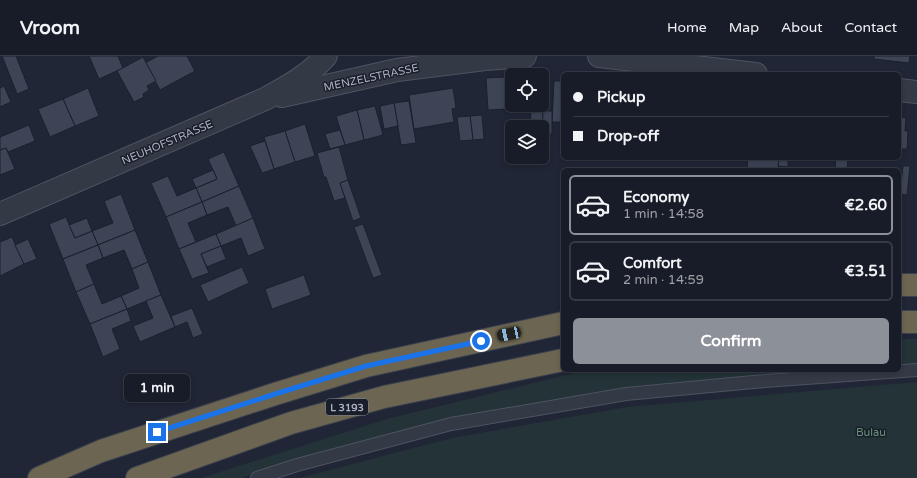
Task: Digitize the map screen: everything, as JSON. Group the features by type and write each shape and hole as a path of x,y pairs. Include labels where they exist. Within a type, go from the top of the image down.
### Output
{"highway":[{"path":"901,285 917,285"},
{"path":"901,322 917,322"},
{"path":"39,478 101,451 366,366 561,323"},
{"name":"L 3193","path":"137,478 291,423 384,397 561,360"}],"street":[{"name":"NEUHOFSTRASSE","path":"0,214 265,99 310,72 326,56"},
{"name":"MENZELSTRASSE","path":"265,99 397,70 485,59 525,56"},
{"path":"599,56 739,72"},
{"path":"901,90 917,92"}],"lane":[{"path":"901,371 917,370"},
{"path":"257,478 297,465 451,424 626,394 753,382 890,372"}],"green space":[{"path":"901,339 917,339 917,365 901,367"},
{"path":"579,372 815,372 625,387 450,419 296,460 242,478 201,478 387,419"},
{"name":"Bulau","path":"917,382 917,478 299,478 452,438 627,407"}],"building":[{"path":"2,56 16,56 29,89 17,94"},
{"path":"89,56 118,56 123,68 99,79"},
{"path":"158,56 187,56 195,71 160,90 145,63"},
{"path":"874,56 910,56 909,63 874,59"},
{"path":"143,57 156,81 147,86 149,90 143,94 144,97 134,102 117,71"},
{"path":"505,77 505,109 488,110 486,78"},
{"path":"554,81 561,81 561,122 552,122"},
{"path":"4,86 11,102 0,107 0,88"},
{"path":"88,88 99,116 75,126 63,99"},
{"path":"453,88 456,108 452,109 454,122 414,129 409,95"},
{"path":"63,99 75,126 50,137 38,109"},
{"path":"409,101 416,143 401,145 394,103"},
{"path":"394,103 398,126 384,129 380,106"},
{"path":"375,106 383,135 364,140 357,110"},
{"path":"357,110 364,140 345,145 336,116"},
{"path":"552,111 552,134 549,134 549,120 543,120 543,112"},
{"path":"531,112 543,112 543,120 530,120"},
{"path":"482,115 484,139 473,140 470,116"},
{"path":"470,116 473,140 460,141 457,117"},
{"path":"901,117 906,118 905,131 908,131 907,149 902,149 902,155"},
{"path":"305,124 315,156 295,162 285,131"},
{"path":"29,125 35,141 8,152 6,148 0,150 0,137"},
{"path":"340,130 345,145 330,149 325,134"},
{"path":"285,131 295,162 274,169 264,137"},
{"path":"265,141 274,169 262,173 250,146"},
{"path":"339,147 348,180 340,183 345,198 334,201 326,177 324,177 317,153"},
{"path":"6,148 15,169 0,175 0,150"},
{"path":"224,152 239,186 202,202 196,188 217,179 208,159"},
{"path":"748,160 779,160 778,168 747,168"},
{"path":"779,160 788,160 788,167 778,166"},
{"path":"836,160 848,160 847,168 835,168"},
{"path":"903,166 910,166 907,195 901,194"},
{"path":"213,170 217,179 196,188 192,179"},
{"path":"168,176 177,196 196,188 202,202 166,217 151,183"},
{"path":"348,180 361,218 353,221 340,183"},
{"path":"239,186 253,218 236,226 228,207 207,215 202,202"},
{"path":"121,194 135,230 98,245 92,231 113,223 104,201"},
{"path":"202,202 207,215 188,223 196,242 179,249 166,217"},
{"path":"66,217 75,238 92,231 98,245 63,259 49,224"},
{"path":"87,218 92,231 75,238 69,225"},
{"path":"253,218 265,249 248,256 241,238 221,246 216,234"},
{"path":"363,224 382,275 373,278 354,227"},
{"path":"135,230 148,262 132,269 124,250 103,258 98,245"},
{"path":"216,234 221,246 201,254 209,273 192,279 179,249"},
{"path":"12,237 24,264 0,276 0,242"},
{"path":"28,239 37,259 24,264 15,245"},
{"path":"98,245 103,258 86,265 94,284 76,292 63,259"},
{"path":"221,246 226,259 207,267 201,254"},
{"path":"148,262 161,295 127,309 121,296 139,288 132,269"},
{"path":"242,267 249,283 208,302 200,285"},
{"path":"304,275 311,295 272,309 265,289"},
{"path":"94,284 102,304 121,296 127,309 90,324 76,292"},
{"path":"161,295 175,327 140,342 133,326 153,318 146,301"},
{"path":"192,308 203,334 193,338 187,322 175,327 171,316"},
{"path":"127,309 131,321 112,329 120,349 103,357 90,324"}],"route":[{"path":"157,432 366,366 481,341"}]}
